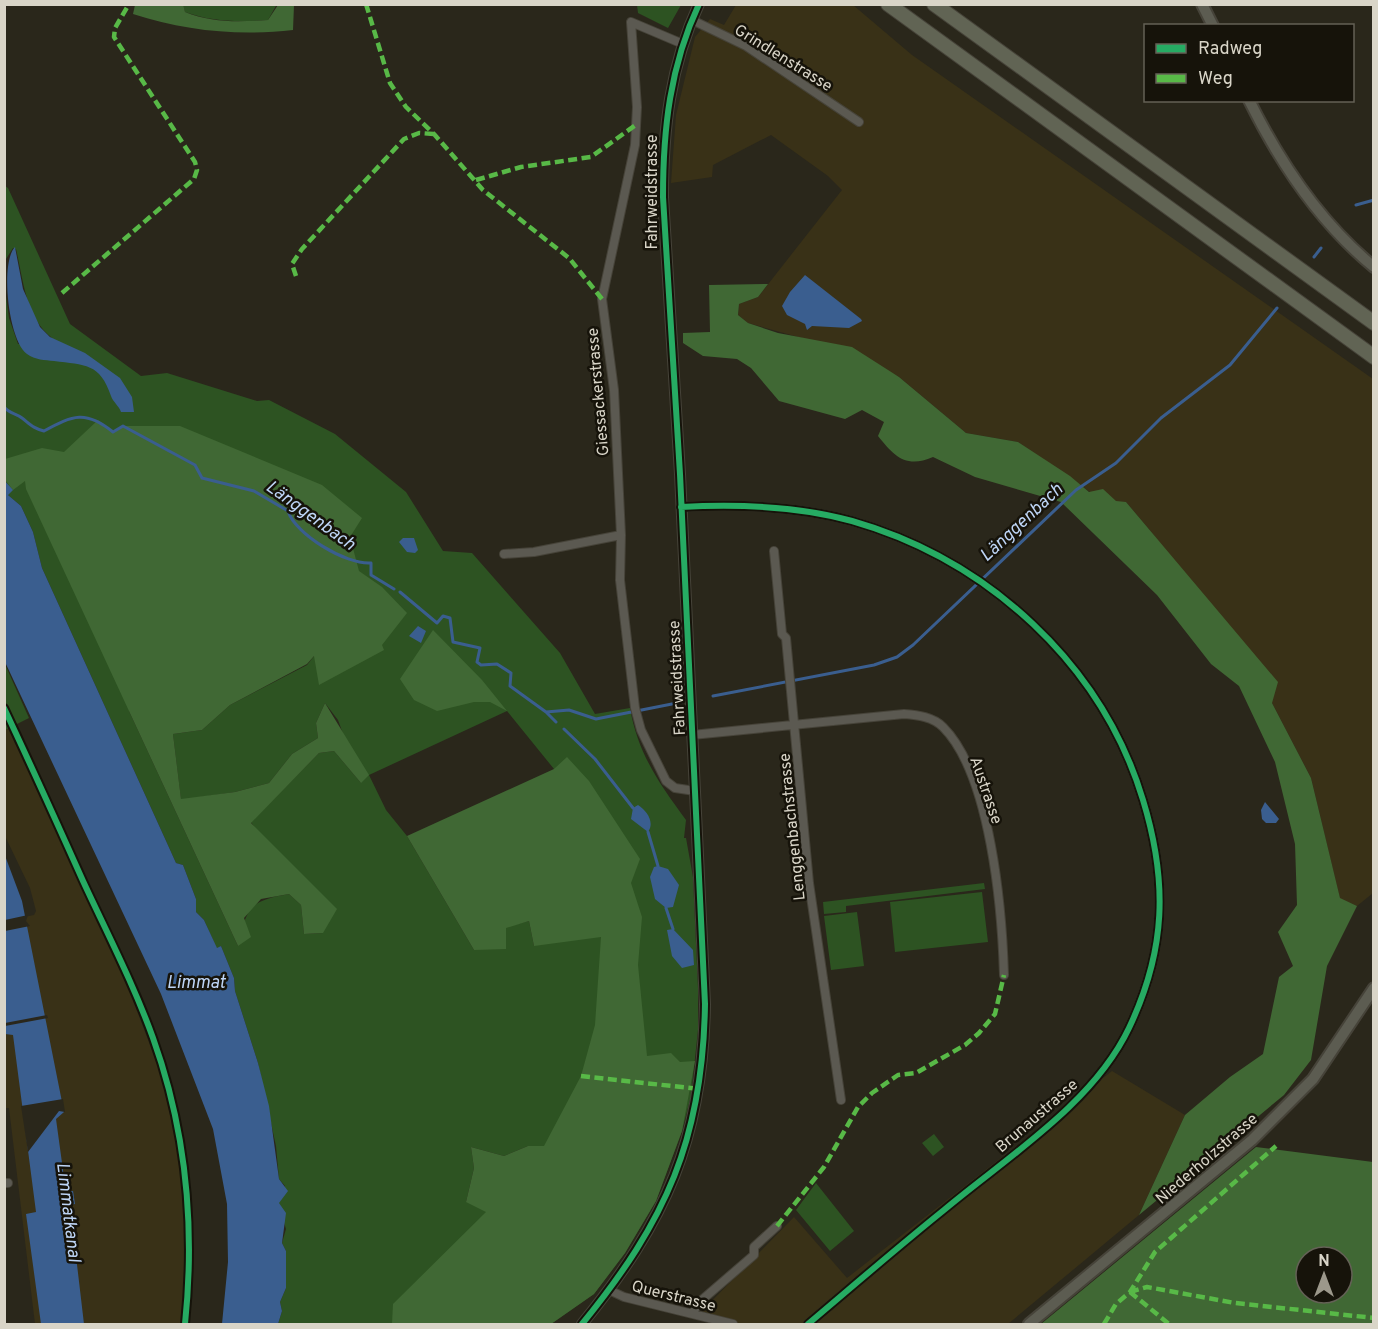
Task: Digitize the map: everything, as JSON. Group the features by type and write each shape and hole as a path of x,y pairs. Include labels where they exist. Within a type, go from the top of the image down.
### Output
{"highway":[{"path":"888,4 1374,357"},
{"path":"934,4 1374,324"}],"main road":[{"path":"1202,4 1212,24"},
{"path":"1250,102 1280,157 1304,194 1331,226 1374,267"},
{"name":"Niederholzstrasse","path":"1029,1324 1252,1140 1313,1080 1374,988"}],"street":[{"name":"Fahrweidstrasse","path":"582,1324 643,1242 663,1204 687,1140 699,1089 705,1004 681,507 663,196 667,113 683,44 699,4"},
{"name":"Grindlenstrasse","path":"692,20 746,46 859,122"},
{"name":"Giessackerstrasse","path":"683,44 631,22 637,107 635,145 602,299 614,390 621,535 620,580 635,711 649,751 666,782 675,788 695,791"},
{"name":"Brunaustrasse","path":"681,507 761,507 851,521 922,548 987,586 1031,621 1065,656 1120,736 1134,771 1157,853 1161,919 1154,958 1128,1030 1089,1086 1065,1111 808,1324"},
{"path":"504,554 534,552 621,535"},
{"name":"Lenggenbachstrasse","path":"774,551 782,634 786,638 809,883 841,1100"},
{"name":"Austrasse","path":"692,735 904,714 925,717 943,727 970,773 995,864 1002,923 1004,975"},
{"path":"694,1313 696,1305 754,1255 754,1246 777,1226"},
{"name":"Querstrasse","path":"609,1290 624,1297 733,1324"}],"shaded area":[{"path":"736,5 853,5 912,55 1373,379 1373,893 1357,906 1340,899 1311,778 1272,703 1152,533 1126,502 1116,502 1090,492 1018,442 966,433 899,377 875,364 809,340 748,323 738,315 739,304 758,297 842,190 828,176 771,135 713,165 712,177 671,183 676,115 695,37 710,19 724,25"},
{"path":"8,728 130,992 162,1077 182,1173 187,1237 181,1324 35,1324 9,1108 5,1108 4,921 34,915 36,911 30,888 5,836 4,730"},
{"path":"1112,1071 1185,1115 1139,1215 1008,1324 736,1324 702,1311 794,1217 847,1278"}],"green space":[{"path":"183,4 185,12 195,16 236,21 268,20 278,5 294,5 293,30 212,31 172,25 133,14 135,5"},
{"path":"277,4 268,20 247,21 195,15 185,12 183,5"},
{"path":"637,4 681,5 668,28 638,13"},
{"path":"5,186 8,188 70,324 141,376 167,373 257,401 269,400 335,434 406,492 443,551 472,553 560,653 595,714 630,708 644,754 686,820 684,838 686,838 693,877 698,988 698,1030 691,1096 682,1131 656,1201 625,1253 594,1294 551,1324 278,1324 282,1311 280,1302 286,1288 286,1251 282,1243 286,1229 278,1203 285,1186 279,1179 276,1146 258,1063 235,991 234,978 221,946 217,949 204,920 196,912 196,899 183,865 176,863 42,568 33,532 21,506 8,495 4,480 5,289 9,318 18,344 58,342 47,334 33,313 24,288 16,249 13,248 6,259 5,269","holes":["314,656 307,665 230,705 202,730 173,734 181,800 235,792 269,783 292,754 318,738 316,723 325,703 338,720 361,783 334,751 319,753 251,822 323,933 304,934 301,905 289,894 265,900 252,908 244,922 238,946 129,711","507,711 554,769 573,800 534,946 529,921 506,927 474,950 407,836 386,810 369,775","528,1146 466,1202 474,1168 471,1147 504,1156"]},
{"path":"768,284 758,297 739,304 738,315 748,323 778,333 852,347 899,377 966,433 1018,442 1070,476 1089,492 1103,489 1116,501 1126,502 1278,682 1272,703 1311,778 1340,898 1357,906 1327,966 1311,1060 1284,1095 1139,1215 1185,1115 1230,1077 1263,1054 1279,977 1293,966 1278,932 1297,905 1295,844 1275,762 1239,686 1211,664 1157,595 1061,502 975,477 933,457 915,462 908,461 895,455 878,436 884,422 862,410 845,419 779,401 751,368 737,359 703,356 683,343 683,333 710,332 709,285"},
{"path":"98,420 113,432 123,426 180,426 322,485 362,518 350,537 359,571 382,587 407,613 382,645 384,650 319,685 314,656 307,664 230,705 202,730 173,734 181,799 235,792 269,783 292,754 318,738 316,723 325,703 369,775 361,783 334,751 319,753 251,823 337,909 323,933 304,934 301,905 289,894 261,899 244,918 251,937 238,946 26,489 25,481 13,490 5,480 5,459 42,448 64,452"},
{"path":"433,630 482,680 507,711 490,702 474,702 437,711 414,700 400,679"},
{"path":"4,662 29,718 5,730 4,730"},
{"path":"567,757 589,781 640,859 631,883 642,917 638,965 647,1056 671,1053 680,1062 695,1061 682,1131 656,1201 625,1253 594,1294 551,1324 392,1324 393,1304 486,1212 466,1202 474,1168 471,1147 504,1156 528,1146 544,1146 581,1076 595,1025 601,937 534,946 529,921 506,928 506,949 474,950 407,836 554,769"},
{"path":"984,883 985,889 846,906 846,912 824,914 823,902"},
{"path":"982,892 988,942 895,952 890,902"},
{"path":"857,912 864,966 831,970 824,916"},
{"path":"934,1134 944,1147 933,1156 922,1143"},
{"path":"1256,1147 1373,1162 1373,1324 1041,1324"},
{"path":"816,1183 854,1231 830,1251 796,1210"}],"water":[{"path":"15,247 23,289 40,327 50,337 85,353 120,378 132,397 134,412 121,412 107,385 96,371 83,365 37,359 27,354 20,346 11,318 7,284 10,255"},
{"path":"805,275 862,321 849,328 812,326 807,330 805,324 787,315 782,306 790,292"},
{"name":"Limmat","path":"4,480 13,490 8,495 21,506 33,532 42,568 176,863 183,865 196,899 196,912 204,920 217,948 221,946 234,978 235,991 269,1106 279,1179 288,1191 279,1203 286,1213 282,1243 286,1251 286,1288 280,1302 282,1311 278,1324 222,1324 228,1262 227,1204 213,1129 161,994 5,662"},
{"path":"403,538 414,538 418,550 415,553 407,552 399,542"},
{"path":"418,626 426,631 421,643 409,636"},
{"path":"1265,802 1279,819 1276,823 1266,823 1262,819 1261,810"},
{"path":"638,805 649,817 651,824 648,832 631,819 633,808"},
{"name":"Limmatkanal","path":"4,853 22,901 64,1112 56,1119 66,1192 73,1191 75,1204 70,1205 84,1324 41,1324 26,1214 36,1212 13,1035 5,1034"},
{"path":"654,867 668,869 679,885 673,907 666,908 655,899 650,877"},
{"path":"673,929 693,950 694,965 682,968 672,956 667,930"}],"pier":[{"path":"28,915 26,921 30,926 5,931 5,920"},
{"path":"47,1015 48,1018 5,1026 5,1023"},
{"path":"63,1099 65,1112 59,1111 28,1152 21,1106"}],"waterway":[{"path":"1356,205 1374,200"},
{"path":"1314,257 1321,248"},
{"name":"Länggenbach","path":"713,696 874,665 897,657 913,645 1076,490 1116,463 1161,418 1230,365 1277,308"},
{"name":"Länggenbach","path":"4,407 44,431 63,421 79,417 95,420 113,432 123,426 195,465 202,478 254,491 288,511 300,529 311,538 348,559 371,563 371,575 394,589"},
{"name":"Länggenbach","path":"400,592 437,623 443,616 450,618 453,642 480,648 477,662 481,665 497,664 511,673 510,686 546,712 569,710 596,719 682,702"},
{"path":"547,713 556,722"},
{"path":"564,729 595,759 633,808"},
{"path":"648,832 658,866"},
{"path":"666,908 673,929"}],"marked path":[{"path":"62,293 194,179 197,170 195,162 114,37 115,28 129,4"},
{"path":"366,4 390,83 406,107 434,134 483,190 569,258 602,299"},
{"path":"476,180 521,167 591,157 637,124"},
{"path":"296,276 292,264 302,249 404,139 419,133 434,134"},
{"path":"777,1226 824,1167 858,1107 872,1093 898,1075 916,1073 965,1045 979,1033 995,1014 1004,975"},
{"path":"581,1076 699,1089"},
{"path":"1104,1324 1116,1304 1130,1292 1155,1252 1276,1146"},
{"path":"1130,1292 1147,1287 1235,1303 1374,1318"},
{"path":"1130,1292 1169,1324"}],"cycle path":[{"path":"582,1324 636,1250 674,1176 697,1096 703,1052 705,1004 680,474 663,197 670,98 681,51 699,4"},
{"path":"681,507 767,507 810,512 852,521 902,539 949,562 993,591 1033,624 1069,662 1099,705 1124,751 1143,800 1157,859 1159,916 1150,971 1129,1028 1094,1081 1047,1128 927,1224 808,1324"},
{"path":"4,708 129,979 146,1018 164,1073 173,1108 185,1180 189,1252 185,1324"}]}
